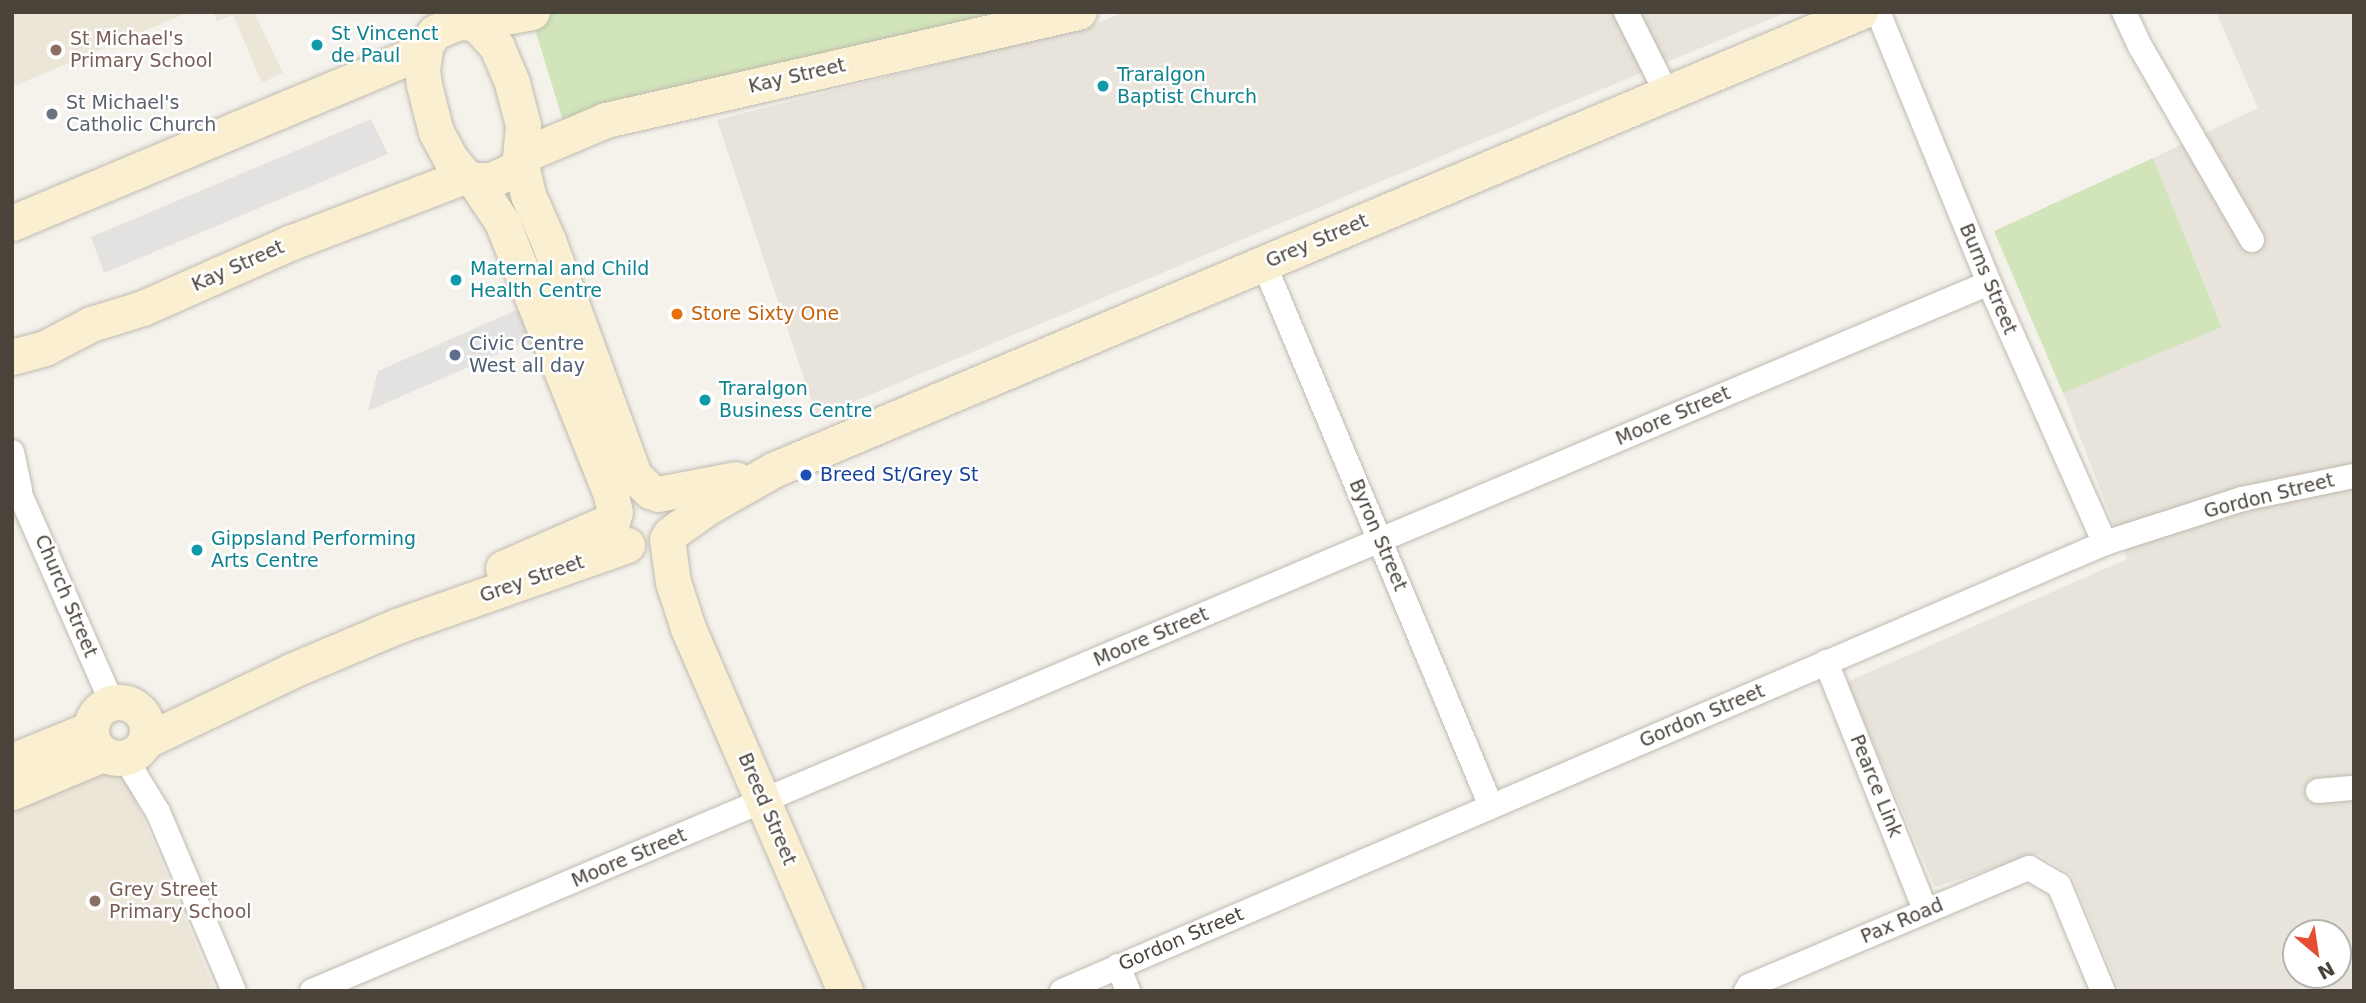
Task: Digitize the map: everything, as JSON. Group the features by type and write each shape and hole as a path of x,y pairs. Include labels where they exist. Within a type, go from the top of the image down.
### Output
{"street":[{"path":"12,223 446,25 465,19 532,12"},
{"name":"Kay Street","path":"12,357 45,348 77,330 143,308 292,242 469,178 503,177 520,158 606,120 1079,12"},
{"path":"1626,12 1667,94"},
{"name":"Grey Street","path":"12,761 120,733 293,670 708,507 773,470 1860,12"},
{"name":"Burns Street","path":"1878,12 1989,283 2105,543"},
{"path":"2124,12 2140,46 2252,240"},
{"path":"465,19 489,36 509,73 523,125 520,158 528,195 548,240 634,475 666,500 673,517 638,534"},
{"name":"Breed Street","path":"422,36 424,85 444,150 502,222 611,495 673,582 688,628 845,991"},
{"name":"Byron Street","path":"1264,264 1491,806"},
{"name":"Moore Street","path":"312,991 1989,283"},
{"name":"Church Street","path":"12,452 16,482 120,733 158,812 234,991"},
{"name":"Grey Street","path":"638,534 622,500 635,492 654,493 703,488 773,470"},
{"name":"Gordon Street","path":"1062,991 2105,543 2242,499 2354,476"},
{"name":"Pearce Link","path":"1826,662 1925,910"},
{"name":"Grey Street","path":"12,792 120,733"},
{"path":"2318,791 2354,788"},
{"name":"Pax Road","path":"1746,991 1749,986 2029,868 2059,885 2103,991"},
{"path":"1118,966 1128,991"}],"shaded area":[{"name":"St Michael's Primary School","path":"12,12 189,12 12,87"},
{"name":"St Michael's Primary School","path":"213,12 254,12 283,73 262,83 233,15 217,21"},
{"path":"1124,12 1787,12 817,417 717,120 1095,24"},
{"path":"2216,12 2354,12 2354,991 2120,991 2071,874 2038,854 1935,887 1847,682 2127,559 2063,393 2222,326 2153,158 2258,108"},
{"path":"371,119 388,154 104,273 91,237"},
{"name":"Civic Centre West all day","path":"519,309 532,339 368,411 378,371"},
{"name":"Grey Street Primary School","path":"121,765 215,991 12,991 12,811"}],"green space":[{"path":"1080,12 567,134 530,13"},
{"path":"2153,158 2222,327 2063,393 1994,231"}],"place":[{"name":"St Vincenct de Paul","path":"317,45"},
{"name":"St Michael's Primary School","path":"56,50"},
{"name":"Traralgon Baptist Church","path":"1103,86"},
{"name":"St Michael's Catholic Church","path":"52,114"},
{"name":"Maternal and Child Health Centre","path":"456,280"},
{"name":"Store Sixty One","path":"677,314"},
{"name":"Civic Centre West all day","path":"455,355"},
{"name":"Traralgon Business Centre","path":"705,400"},
{"name":"Breed St/Grey St","path":"806,475"},
{"name":"Gippsland Performing Arts Centre","path":"197,550"},
{"name":"Grey Street Primary School","path":"95,901"}]}
